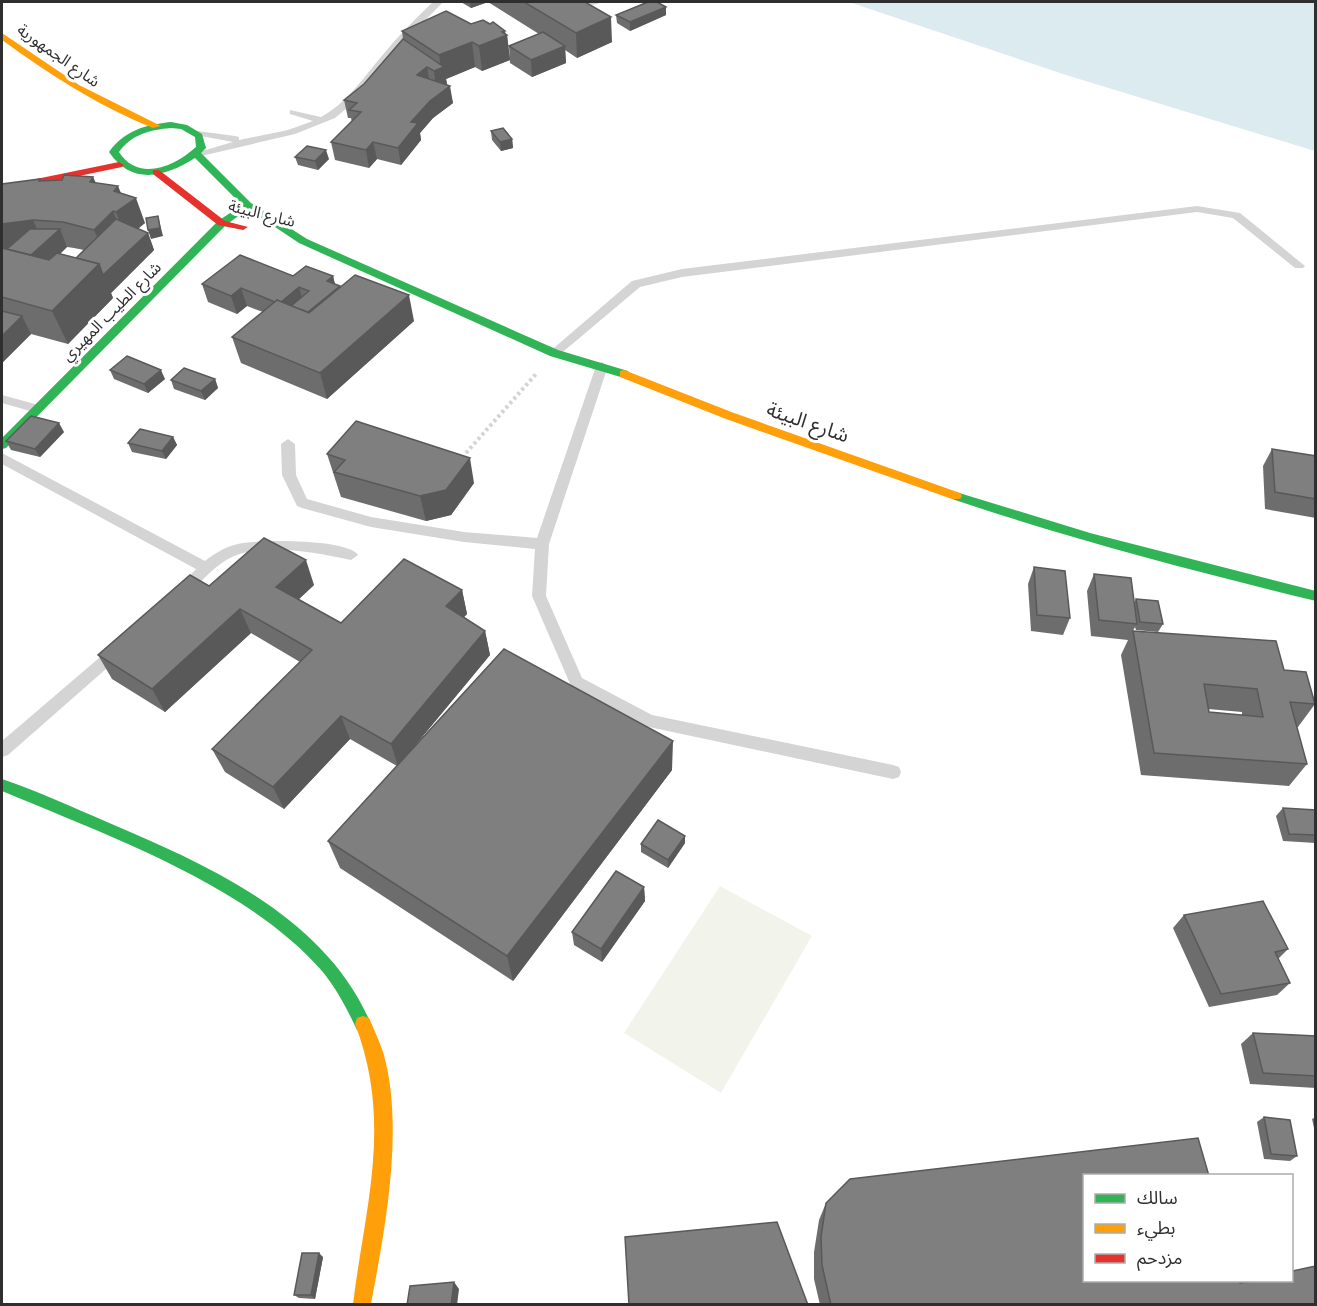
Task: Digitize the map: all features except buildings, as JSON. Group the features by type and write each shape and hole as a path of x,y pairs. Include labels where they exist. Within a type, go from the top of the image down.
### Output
{"main road":[{"name":"شارع الجمهورية","path":"2,36 98,102 156,126"},
{"name":"شارع الجمهورية","path":"98,102 117,146 114,152 119,165"},
{"path":"2,189 119,165 129,170 156,172 180,166 197,154 201,142 194,132 178,126 156,126 133,133 117,146"},
{"name":"شارع البيئة","path":"197,154 248,205 303,241 554,353 602,366 730,416 1006,513 1156,558 1316,596"},
{"name":"شارع البيئة","path":"156,172 222,223 303,241"},
{"name":"شارع الطيب المهيري","path":"2,444 222,223 248,205"},
{"path":"2,785 144,847 213,881 268,915 321,958 356,1010 376,1052 382,1120 379,1209 362,1305"}],"lane":[{"path":"197,154 220,146 265,139 323,121 349,100 438,2"},
{"path":"584,2 596,2"},
{"path":"294,111 323,121"},
{"path":"194,132 227,139 265,139"},
{"path":"554,353 636,284 682,273 1197,209 1236,215 1299,266"},
{"path":"602,366 542,544 538,596 576,682 649,721 893,772"},
{"path":"2,399 37,409"},
{"path":"288,444 289,475 302,503 370,522 464,537 542,544"},
{"path":"2,458 207,569"},
{"path":"170,603 224,554 244,547 319,548 351,555"},
{"path":"2,750 128,640"}],"path":[{"path":"466,453 554,353"}],"shaded area":[{"path":"849,2 1315,2 1315,151 1066,75"},
{"path":"720,886 812,936 721,1093 624,1033"}],"traffic: fast":[{"path":"171,125 184,127 199,136 201,148 181,163 155,172 143,172 131,170 121,163 114,152 125,139 139,131 171,125"},
{"path":"197,154 248,205 303,241 554,353 624,374"},
{"path":"2,445 222,223 248,205"},
{"path":"956,496 1090,538 1316,596"},
{"path":"2,785 170,857 252,903 289,929 328,966 345,990 363,1024"}],"traffic: slow":[{"path":"2,36 76,87 135,118 156,126"},
{"path":"624,374 730,416 956,496"},
{"path":"362,1304 378,1200 383,1123 381,1087 374,1053 363,1024"}],"traffic: jam":[{"path":"2,189 119,165"},
{"path":"156,172 222,223 243,227"}]}
